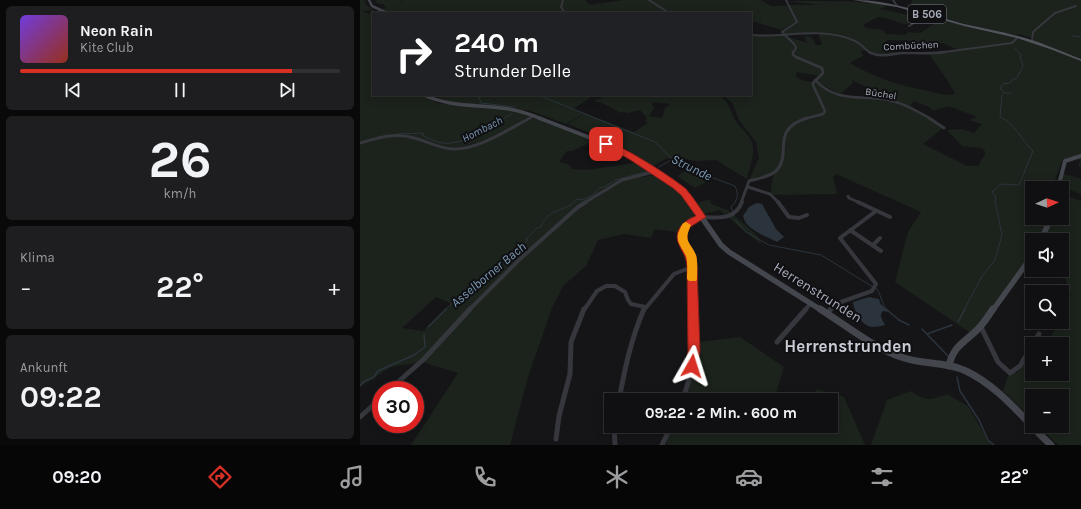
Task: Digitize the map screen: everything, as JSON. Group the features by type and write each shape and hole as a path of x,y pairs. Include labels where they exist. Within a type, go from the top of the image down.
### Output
{"main road":[{"path":"369,0 372,6 385,12"},
{"name":"B 506","path":"854,0 878,2 897,6 1018,37 1042,44 1081,60"},
{"name":"Herrenstrunden","path":"426,96 440,102 509,109 534,116 614,147 684,193 721,245 729,252 883,349 902,358 949,365 958,368 988,385 1051,445"},
{"path":"1060,181 1065,161 1081,156"},
{"path":"949,365 951,353 957,346 972,336 981,326 1025,266"}],"street":[{"path":"562,0 561,7 564,12"},
{"path":"649,0 667,12"},
{"path":"685,393 690,381 694,351 691,256 683,242 682,234 686,225 691,221 702,217 727,217 733,215 740,207 749,181 774,173 778,169 781,164 784,136 788,128 799,122 823,114 825,111 813,85 815,80 823,73 822,68 818,65 796,58 793,55 793,51 796,48 795,45 782,32 797,22 786,0"},
{"path":"893,0 897,6"},
{"path":"1032,41 1033,32 1055,13 1076,6"},
{"path":"909,26 924,17 932,15"},
{"name":"Combüchen","path":"752,35 764,36 783,33 820,33 839,35 857,42 872,54 896,55 901,53 928,54 1012,43 1018,37"},
{"name":"Büchel","path":"815,80 822,87 842,96 895,102 938,123 944,128"},
{"path":"360,143 382,138 403,136 451,149 460,148 491,137 534,116"},
{"path":"399,381 424,359 520,259 578,207 622,180 654,172"},
{"path":"748,187 771,195 788,217 798,219 807,215"},
{"path":"848,196 849,198 890,217"},
{"path":"827,313 838,302 866,293 875,287 876,282 840,240 841,236 876,211"},
{"path":"850,230 881,250"},
{"path":"873,245 880,238"},
{"path":"619,393 634,332 645,307 674,274 692,267"},
{"path":"556,438 556,427 571,371 570,344 582,312 594,293 608,286 616,286 625,292 627,301 634,306 645,307"},
{"path":"777,342 811,303"},
{"path":"981,326 998,362 1010,373 1016,372 1025,359"},
{"path":"360,417 372,406"},
{"path":"614,433 615,445"},
{"path":"662,445 668,433"}],"shaded area":[{"path":"360,0 365,0 366,5 375,10 363,11 369,14 372,13 372,96 424,96 436,102 447,104 451,102 433,96 484,96 503,102 486,96 589,96 590,98 573,109 584,113 566,124 528,110 524,110 521,113 531,116 505,130 534,118 594,141 572,151 567,151 559,162 568,164 572,169 586,170 635,163 650,172 629,179 655,175 682,194 696,213 681,226 677,232 655,229 651,238 624,234 598,240 586,266 563,286 552,308 528,377 510,445 411,445 419,433 424,433 424,425 458,373 422,362 391,367 360,387","holes":["486,139 460,150 448,150 440,146 453,148 461,147","436,297 450,303 451,305 423,331 402,328"]},
{"path":"375,0 401,0 403,4 402,0 562,0 560,7 563,12 388,12 381,9 386,8 383,4 373,3 377,3"},
{"path":"563,0 585,0 590,5 624,0 649,0 667,12 569,12 571,6 569,12 564,12 561,7"},
{"path":"650,0 761,0 771,6 788,6 795,20 789,5 821,5 787,1 878,3 889,5 880,9 923,18 915,22 904,24 891,19 878,17 863,25 866,28 883,30 886,34 904,35 909,32 920,33 942,19 1016,37 1015,41 1019,38 1050,48 1081,61 1081,167 1078,166 1080,160 1075,157 1070,157 1062,161 1055,181 1025,181 1025,225 1047,225 1043,233 1025,233 1025,264 972,334 895,282 908,232 921,212 836,174 833,177 837,194 772,195 771,185 774,174 782,164 785,136 789,129 787,131 784,138 782,160 779,167 768,175 749,180 759,158 756,142 739,120 733,104 724,96 752,96 752,35 764,36 783,34 784,30 798,23 797,21 782,30 752,21 752,12 668,12","holes":["820,33 819,36 822,45 816,45 811,37 804,36 807,43 783,34","887,40 912,41 926,44 943,43 958,50 929,54 948,81 955,94 948,95 897,84 862,70 850,63 863,56 861,51 867,50 876,55 896,55 899,53 890,50 890,44 886,43","823,71 823,74 815,81 840,94 853,83 852,80 899,103 842,96 814,82 813,85 826,110 824,114 815,116 822,114 824,111 812,85 813,82 804,81 796,77 797,72 819,76","914,101 929,107 933,111 949,106 977,117 969,120 982,124 974,133 962,129 947,130 962,146 981,148 985,151 985,154 978,166 967,166 923,144 943,128 938,123 908,108","805,119 789,129 794,124"]},
{"path":"913,0 1081,0 1081,60 1034,41 1032,35 1032,38 1019,34 1017,35 1031,40 965,24 906,6 913,6 911,3"},
{"path":"606,96 720,96 727,103 734,118 751,140 753,149 747,179 716,160 697,161 680,158 667,158 653,166 618,144 568,124 584,113 634,132 648,123 645,121 647,118 640,110 621,113 602,103 594,101","holes":["653,102 671,104 665,108 662,118 649,116 655,106 652,106"]},
{"path":"687,170 706,182 695,188 677,176"},
{"path":"1062,173 1081,179 1081,194 1069,189 1069,181 1061,181"},
{"path":"1069,197 1081,201 1081,445 1058,445 1046,433 1069,433 1069,389 1025,389 1025,412 1003,391 1009,373 1017,373 1025,360 1025,381 1069,381 1069,337 1051,337 1055,329 1069,329 1069,298 1071,294 1069,285 1068,285 1065,277 1069,277 1069,233 1046,233 1050,225 1069,225"},
{"path":"710,199 711,204 728,210 758,236 762,245 719,210 704,214 697,203"},
{"path":"757,203 762,204 776,229 784,237 777,242 752,229 745,221 743,216 749,207"},
{"path":"869,297 879,299 880,303 889,312 883,311 881,315 885,325 874,327 868,326 857,314 853,302"},
{"path":"740,337 784,367 776,393 683,393 688,380 692,343"},
{"path":"900,341 907,354 887,346 891,342"},
{"path":"817,389 830,393 815,393"},
{"path":"911,391 921,397 929,399 947,394 968,406 988,440 993,445 871,445 887,400"},
{"path":"838,395 844,397 865,445 666,445 669,433 838,433"}],"waterway":[{"path":"1073,36 1081,37"},
{"path":"1004,93 1000,88 1002,88 1001,87 1003,84 1010,83 1012,80 1017,78 1023,66 1020,56 1022,56 1015,48"},
{"path":"1004,93 1011,93"},
{"path":"964,310 982,276 995,260 1002,235 995,201 996,197 992,192 1001,184 1019,185 1033,151 1014,128 1006,120 1000,117 1002,95"},
{"name":"Hombach","path":"478,96 481,103 515,107"},
{"name":"Strunde","path":"540,96 655,142 672,159 684,162 700,173 735,186 737,195 736,200 731,207 733,212"},
{"name":"Hombach","path":"398,134 422,133 424,134 422,135 437,142 451,143 478,134 511,114"},
{"name":"Asselborner Bach","path":"659,167 671,160"},
{"name":"Asselborner Bach","path":"445,310 465,291 470,290 469,292 471,292 484,277 490,275 490,271 510,253 526,242 528,240 526,239 537,228 541,227 548,216 568,206 577,199 582,200 593,195 599,188 604,187 616,180 649,171"},
{"name":"Strunde","path":"735,220 746,232 769,245 821,255 873,287"},
{"name":"Strunde","path":"876,288 887,310"},
{"path":"958,322 965,309"},
{"name":"Asselborner Bach","path":"428,327 445,310"},
{"name":"Strunde","path":"887,310 899,320 909,325"},
{"path":"927,334 952,325"},
{"name":"Strunde","path":"922,329 948,356"},
{"name":"Asselborner Bach","path":"360,386 363,382 374,377 378,371 414,355 425,347 424,334"},
{"name":"Strunde","path":"957,377 960,391 979,420 988,440 994,445"}],"slow traffic":[{"path":"686,225 683,230 682,238 685,247 691,256 692,279"}],"district":[{"name":"Herrenstrunden","path":"848,346"}],"route":[{"path":"606,144 614,147 676,186 684,193 702,217 691,221 686,225 682,234 685,247 691,256 692,267 694,351 692,366"}]}
